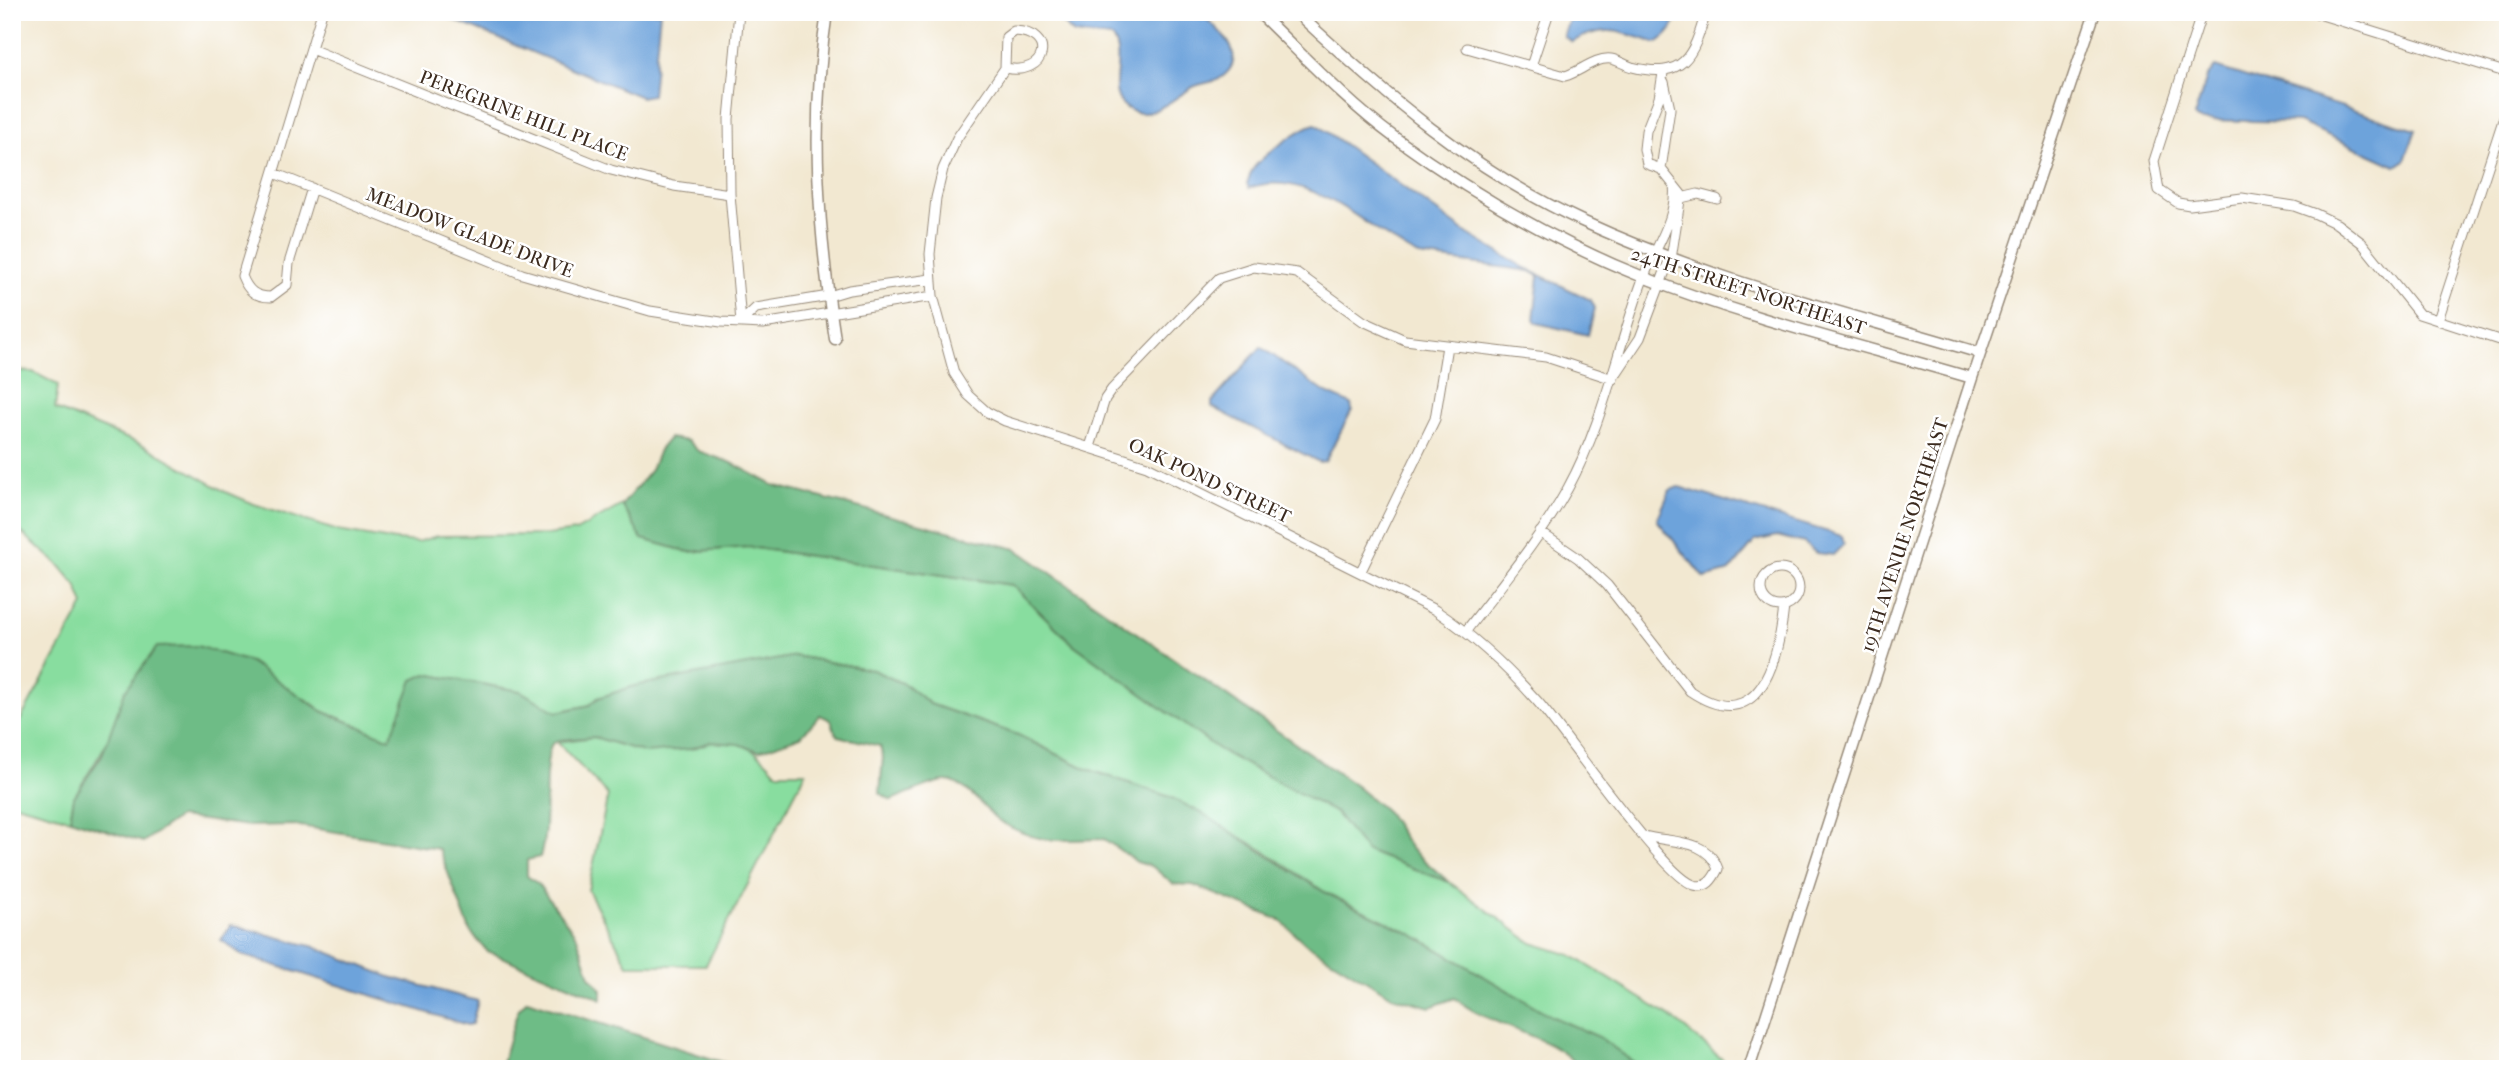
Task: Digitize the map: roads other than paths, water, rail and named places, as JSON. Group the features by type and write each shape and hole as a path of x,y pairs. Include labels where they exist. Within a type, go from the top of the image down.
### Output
{"street":[{"path":"312,188 289,263 287,285 271,297 259,297 252,293 242,276 322,12"},
{"path":"738,12 729,119 730,194 740,322"},
{"path":"827,12 818,121 816,187 835,340"},
{"name":"24TH STREET NORTHEAST","path":"1258,12 1374,121 1449,175 1565,242 1644,277 1740,310 1972,378"},
{"name":"24TH STREET NORTHEAST","path":"1296,12 1369,80 1462,151 1509,182 1580,220 1670,259 1980,353"},
{"path":"1531,66 1549,12"},
{"path":"1467,48 1565,76 1579,73 1596,61 1609,59 1663,73 1678,66 1692,53 1706,12"},
{"name":"19TH AVENUE NORTHEAST","path":"1749,1069 1980,353 2095,12"},
{"path":"2202,12 2154,161 2159,190 2168,198 2190,205 2242,198 2294,206 2316,214 2337,224 2362,243 2384,268 2412,308 2438,320 2508,343"},
{"path":"2312,12 2508,74"},
{"name":"OAK POND STREET","path":"1005,68 1020,71 1031,68 1039,61 1042,51 1038,38 1029,31 1014,31 1006,37 1005,68 957,138 943,169 930,234 930,279 933,296 954,373 968,395 986,412 1005,421 1147,466 1435,610 1466,631 1541,705 1644,836 1692,885 1704,886 1713,880 1718,869 1713,855 1703,848 1690,843 1672,843 1644,836"},
{"name":"PEREGRINE HILL PLACE","path":"311,49 611,170 674,186 730,194"},
{"path":"1613,379 1640,338 1661,283 1670,259 1681,198 1661,169 1670,109 1663,73"},
{"path":"1661,169 1647,164 1644,149 1648,124 1659,98 1663,73"},
{"path":"2438,320 2508,105"},
{"name":"MEADOW GLADE DRIVE","path":"274,173 522,274 573,291 650,311 722,323 763,324 933,296"},
{"path":"1466,631 1540,532 1574,475 1613,379 1622,335 1670,216 1674,185"},
{"path":"1681,198 1698,194 1717,199"},
{"path":"1090,447 1105,399 1112,389 1202,293 1219,278 1237,271 1275,268 1297,273 1378,331 1405,340 1546,357 1613,379"},
{"path":"740,322 756,308 849,290 930,279"},
{"path":"1361,571 1435,419 1447,346"},
{"path":"1540,532 1578,558 1607,585 1690,691 1714,705 1736,706 1755,695 1767,680 1780,642 1784,607 1798,596 1799,584 1788,570 1775,569 1765,576 1761,588 1771,605 1784,607"}],"water":[{"path":"434,12 660,12 652,95 641,97"},
{"path":"1050,12 1198,12 1229,43 1233,61 1229,70 1219,79 1193,87 1159,109 1140,113 1131,111 1122,104 1116,90 1117,55 1112,38 1074,34"},
{"path":"1572,12 1677,12 1671,31 1656,43 1614,31 1595,33 1572,42 1563,36"},
{"path":"2215,67 2416,130 2405,160 2396,166 2299,122 2200,120 2194,117 2207,77"},
{"path":"1316,124 1468,234 1523,267 1591,300 1595,308 1588,335 1537,323 1534,319 1539,276 1530,271 1419,256 1317,193 1272,183 1249,188 1247,184 1250,174 1258,163 1293,136"},
{"path":"1261,347 1326,393 1351,404 1352,410 1325,461 1319,462 1212,407 1212,402"},
{"path":"1679,487 1842,536 1844,544 1833,555 1816,553 1804,543 1777,536 1755,541 1730,571 1704,578 1657,520 1670,490"},
{"path":"231,925 315,947 390,977 478,1001 472,1024 467,1025 242,955 221,940"}]}
